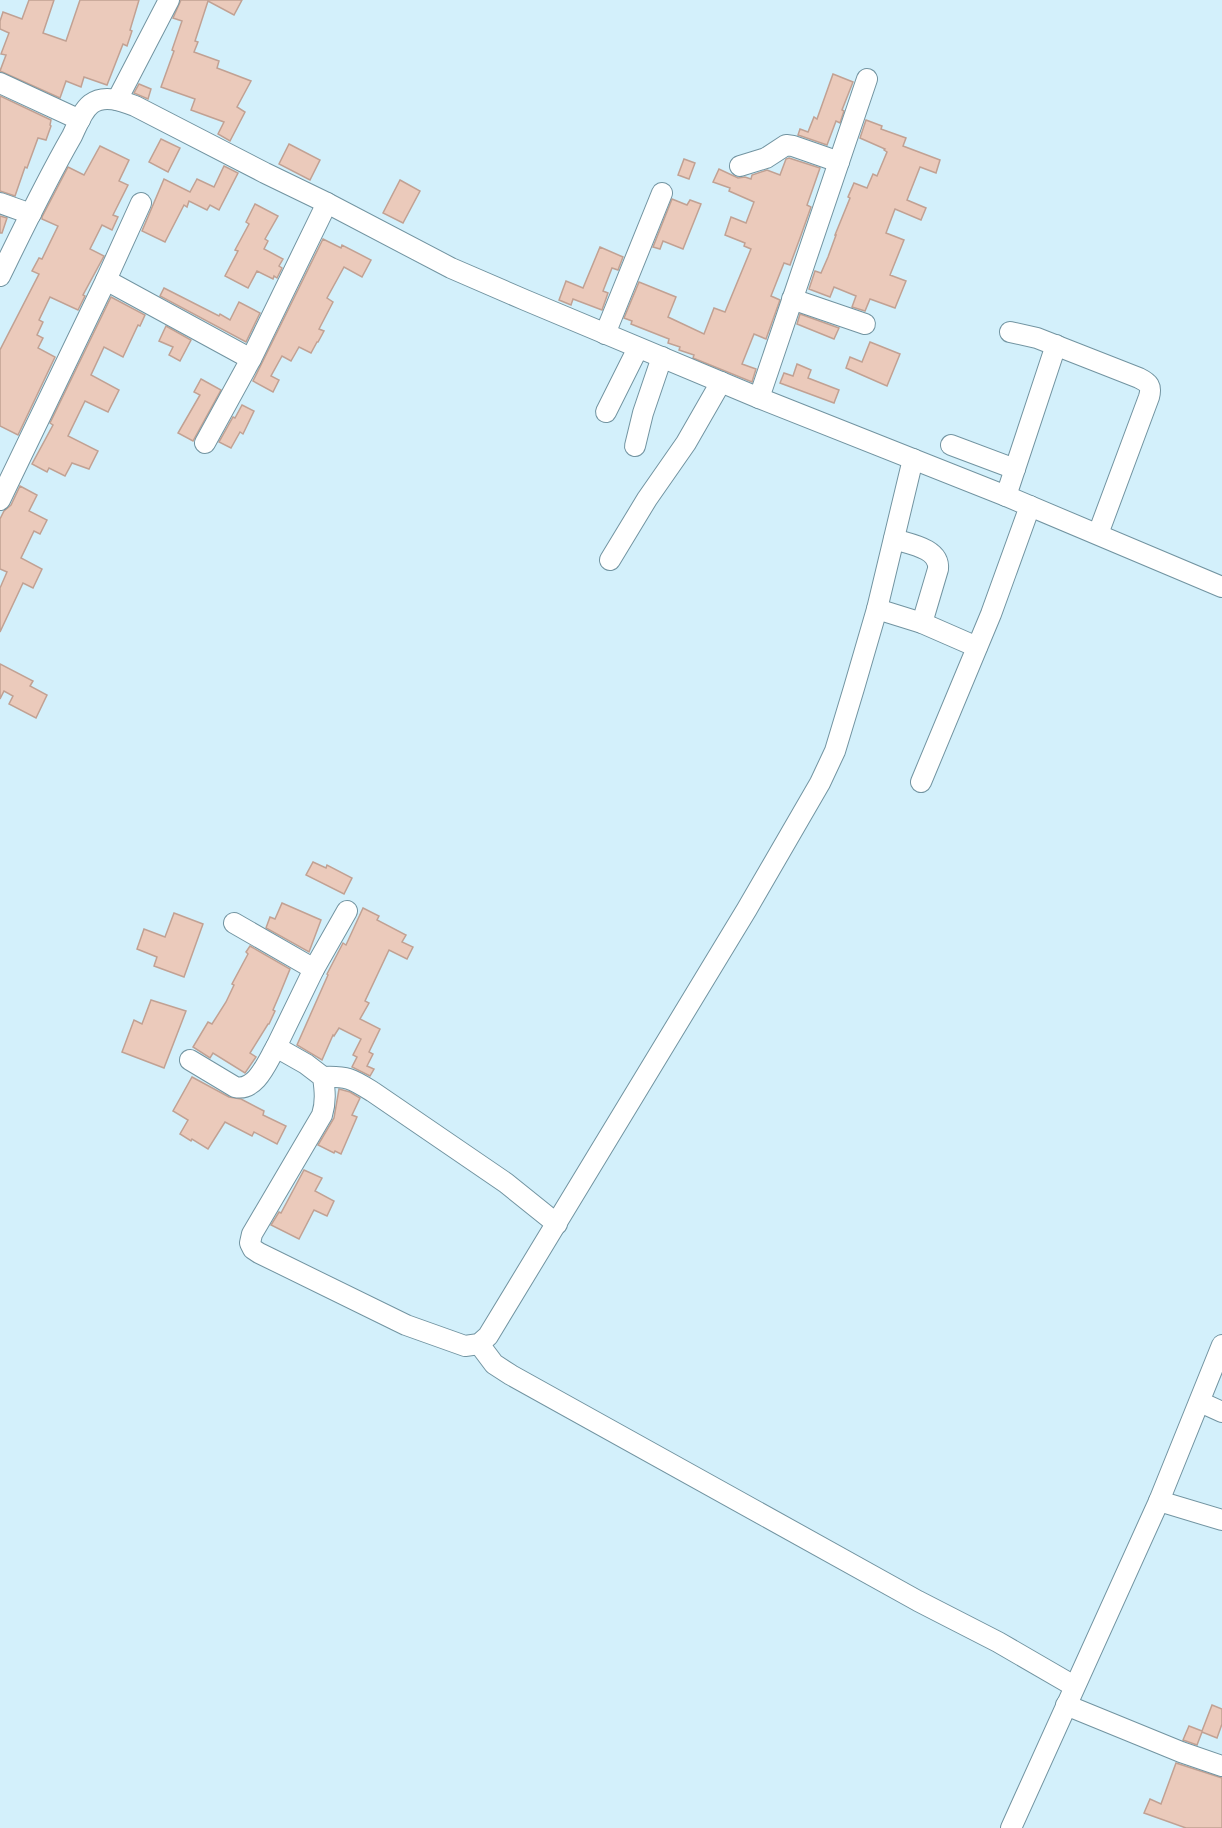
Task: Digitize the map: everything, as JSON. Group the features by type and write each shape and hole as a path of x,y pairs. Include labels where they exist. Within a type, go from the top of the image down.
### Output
{"street":[{"path":"117,100 169,0"},
{"path":"759,398 867,79"},
{"path":"0,83 80,120"},
{"path":"0,276 80,120 91,104 106,99 117,100 135,106 451,268 638,348 1006,496 1222,587"},
{"path":"740,166 766,158 786,145 838,162"},
{"path":"605,334 662,193"},
{"path":"0,203 31,214"},
{"path":"0,500 7,468 106,280 141,203"},
{"path":"206,443 251,359 327,203"},
{"path":"106,280 251,359"},
{"path":"792,299 865,324"},
{"path":"1010,332 1056,345 1139,378 1148,382 1150,386 1149,397 1098,534"},
{"path":"1006,496 1056,345"},
{"path":"606,412 638,348"},
{"path":"635,446 662,357"},
{"path":"610,560 647,499 686,443 721,382"},
{"path":"951,445 1015,469"},
{"path":"323,1077 326,1100 322,1115 252,1234 251,1247 302,1275 406,1325 465,1346 479,1344 488,1336 557,1224 747,909 820,783 835,751 877,609 913,459"},
{"path":"921,782 977,647 1030,506"},
{"path":"894,539 926,550 938,560 938,569 922,623"},
{"path":"877,609 922,623 977,647"},
{"path":"190,1060 235,1087 242,1088 252,1084 276,1047 314,969 347,910"},
{"path":"234,923 314,969"},
{"path":"276,1047 306,1064 323,1077 344,1076 373,1092 506,1184 557,1224"},
{"path":"479,1344 494,1364 511,1375 1074,1686"},
{"path":"1011,1828 1159,1501 1222,1345"},
{"path":"1200,1402 1222,1412"},
{"path":"1159,1501 1222,1520"},
{"path":"1066,1705 1181,1752 1222,1766"}],"building":[{"path":"29,0 54,0 43,33 66,41 80,0 139,0 127,46 123,44 107,85 84,77 81,87 66,81 60,98 0,71 6,55 1,54 9,33 0,29 3,12 22,19"},
{"path":"181,0 242,0 234,15 208,1 195,41 198,42 194,52 219,61 217,68 251,81 237,107 245,112 230,141 218,134 224,122 191,110 195,99 161,87 182,21 173,18"},
{"path":"833,74 853,82 842,110 844,111 840,123 836,121 827,145 798,135 800,129 808,132 814,117 817,119"},
{"path":"139,84 151,89 148,99 134,93"},
{"path":"0,96 51,120 46,140 38,138 15,196 0,191"},
{"path":"866,120 882,126 881,129 906,138 903,146 940,160 936,173 920,167 907,200 926,208 921,220 895,209 886,233 904,240 890,275 906,281 895,308 870,299 865,311 852,307 856,296 834,287 830,297 809,289 815,271 821,273 828,257 854,183 867,188 873,174 877,176 887,152 860,138"},
{"path":"161,139 180,148 168,172 149,162"},
{"path":"289,144 320,160 310,180 279,164"},
{"path":"100,146 129,160 119,181 128,185 113,215 118,217 112,230 102,225 90,249 104,256 83,295 85,296 78,310 50,297 39,320 43,322 37,335 43,338 38,348 55,357 18,435 0,426 0,350 39,274 32,271 39,258 42,259 58,226 42,217 68,167 84,175"},
{"path":"684,159 695,163 689,179 678,175"},
{"path":"786,159 820,168 807,205 811,207 790,265 784,263 771,296 780,300 766,339 754,334 742,364 756,369 752,382 693,358 694,355 668,343 669,339 631,324 632,321 624,318 639,282 676,297 668,317 704,334 714,308 725,312 751,249 744,246 745,243 725,235 731,217 746,223 754,202 729,191 730,188 713,182 719,169 738,178 751,179 752,175 767,170 780,175"},
{"path":"224,166 238,173 219,210 210,205 207,210 189,201 187,207 184,205 165,242 142,231 164,179 190,192 197,179 214,187"},
{"path":"400,180 420,191 403,223 383,213"},
{"path":"672,199 687,205 690,200 701,204 683,249 663,241 660,249 653,247"},
{"path":"255,204 278,216 265,239 268,241 264,249 283,259 277,278 274,276 273,279 257,271 248,288 225,276 238,251 235,250 249,224 246,222"},
{"path":"0,216 7,218 2,233 0,233"},
{"path":"323,239 341,248 342,245 371,260 362,277 344,267 327,298 333,302 319,329 324,331 318,342 311,353 299,347 291,361 282,356 271,376 279,380 273,392 253,381"},
{"path":"600,247 623,257 618,270 612,268 603,291 608,293 602,310 573,299 571,305 559,300 566,281 583,288"},
{"path":"164,288 230,320 239,302 260,313 246,342 160,296"},
{"path":"111,297 145,315 123,357 104,347 91,375 119,390 108,412 85,401 68,436 98,451 89,469 72,463 65,476 49,468 47,472 32,464 53,425 50,423"},
{"path":"800,314 839,328 834,339 797,324"},
{"path":"166,326 191,340 180,361 169,355 173,347 159,341"},
{"path":"870,342 900,354 887,386 846,368 850,357 862,362"},
{"path":"797,364 811,370 808,378 839,390 834,403 780,383 784,373 793,376"},
{"path":"201,379 221,390 193,441 178,433 200,395 194,392"},
{"path":"242,405 254,411 243,434 240,432 231,448 219,442"},
{"path":"20,486 37,495 29,511 47,520 40,534 34,531 21,558 42,569 33,588 23,583 0,632 0,588 7,572 0,569 0,519 11,505"},
{"path":"0,664 33,681 30,686 47,695 36,718 9,704 13,696 4,691 0,699"},
{"path":"313,862 326,868 327,865 352,878 344,894 306,875"},
{"path":"282,903 321,920 309,952 266,928 270,917 275,919"},
{"path":"363,908 379,916 377,920 406,935 402,942 413,947 407,959 389,950 365,1001 369,1003 360,1019 380,1029 369,1052 373,1054 367,1066 374,1069 370,1076 352,1067 357,1057 353,1055 361,1039 339,1028 333,1035 322,1060 297,1045 327,974 343,943 346,945"},
{"path":"174,913 203,924 184,977 154,966 157,957 137,949 144,929 165,937"},
{"path":"250,946 290,969 269,1024 250,1053 256,1057 245,1073 213,1053 210,1058 193,1047 208,1022 212,1024 226,1002"},
{"path":"151,1000 186,1011 164,1068 122,1052 134,1020 142,1024"},
{"path":"192,1077 229,1097 241,1099 264,1111 263,1115 286,1126 277,1144 254,1132 252,1136 225,1122 208,1149 180,1134 188,1120 173,1111"},
{"path":"339,1089 360,1098 352,1115 357,1117 341,1154 318,1145 334,1118"},
{"path":"304,1170 322,1178 315,1191 334,1201 327,1216 314,1210 299,1239 271,1225 279,1212 281,1213"},
{"path":"1212,1705 1222,1709 1222,1724 1217,1738 1202,1732 1197,1745 1183,1740 1189,1726 1202,1731"},
{"path":"1176,1763 1222,1778 1222,1828 1186,1828 1144,1813 1150,1799 1161,1804"}]}
